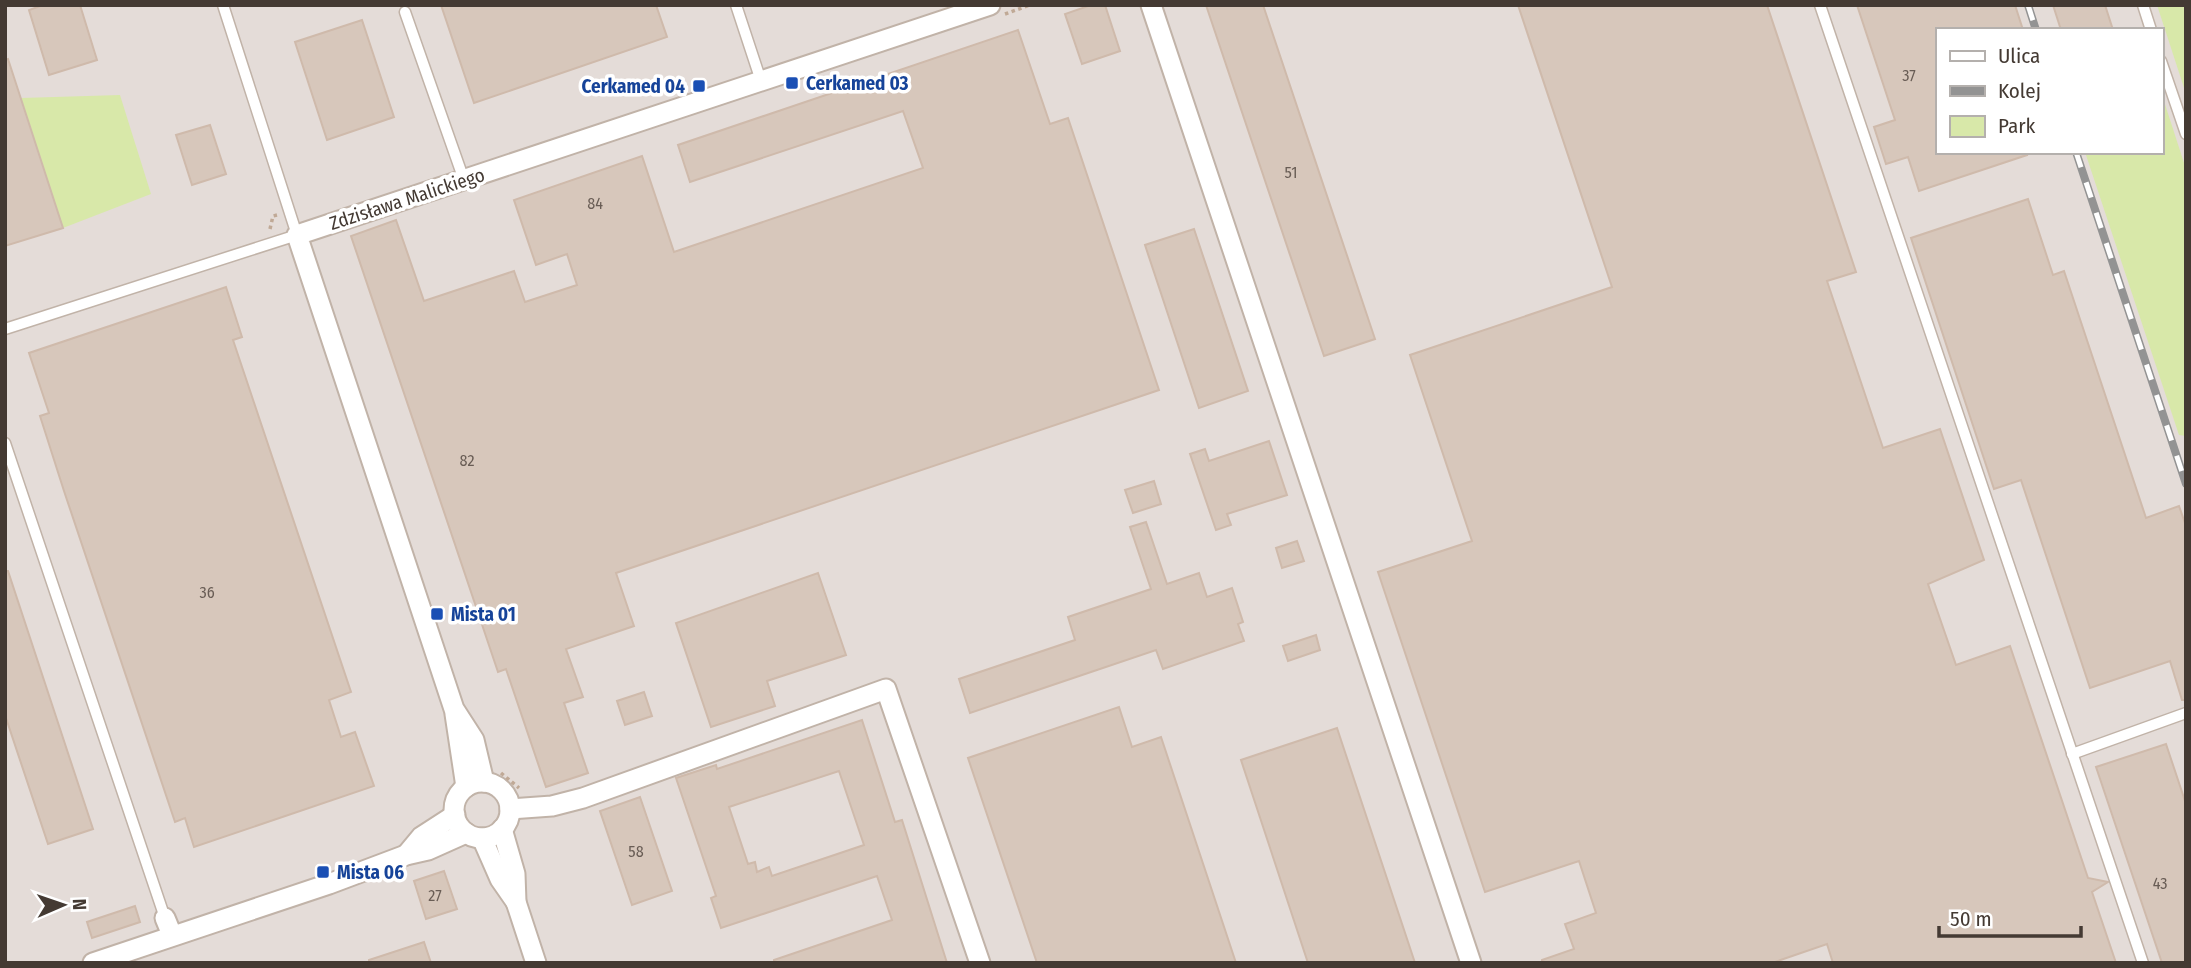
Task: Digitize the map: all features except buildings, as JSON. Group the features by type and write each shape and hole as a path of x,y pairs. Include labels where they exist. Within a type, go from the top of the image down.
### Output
{"street":[{"name":"Zdzisława Malickiego","path":"298,235 990,5"},
{"path":"1152,5 1471,963"},
{"path":"298,235 454,709 475,785"},
{"path":"510,809 552,806 583,798 886,688 980,963"},
{"path":"516,902 474,836 455,815 456,800 475,785 499,788 510,809 502,829 515,874 516,902 536,963"},
{"path":"406,855 421,837 455,815"},
{"path":"93,963 169,926 329,884 406,855 502,829"}],"lane":[{"path":"5,329 298,235 223,5"},
{"path":"736,5 761,81"},
{"path":"1820,5 2143,963"},
{"path":"2143,5 2150,28"},
{"path":"405,12 464,180"},
{"path":"2163,67 2186,134"},
{"path":"5,443 169,926"},
{"path":"2072,754 2186,713"}],"shaded area":[{"path":"5,5 2186,5 2186,963 5,963"}],"green space":[{"path":"2157,5 2186,5 2186,94"},
{"path":"120,95 151,194 63,228 21,98"},
{"path":"2163,98 2186,169 2186,436 2179,435 2086,154 2163,154"}],"railway":[{"path":"2028,5 2035,28"},
{"path":"2077,154 2186,484"}],"place":[{"name":"Cerkamed 03","path":"792,83"},
{"name":"Cerkamed 04","path":"699,86"},
{"name":"Mista 01","path":"437,614"},
{"name":"Mista 06","path":"323,872"}]}
